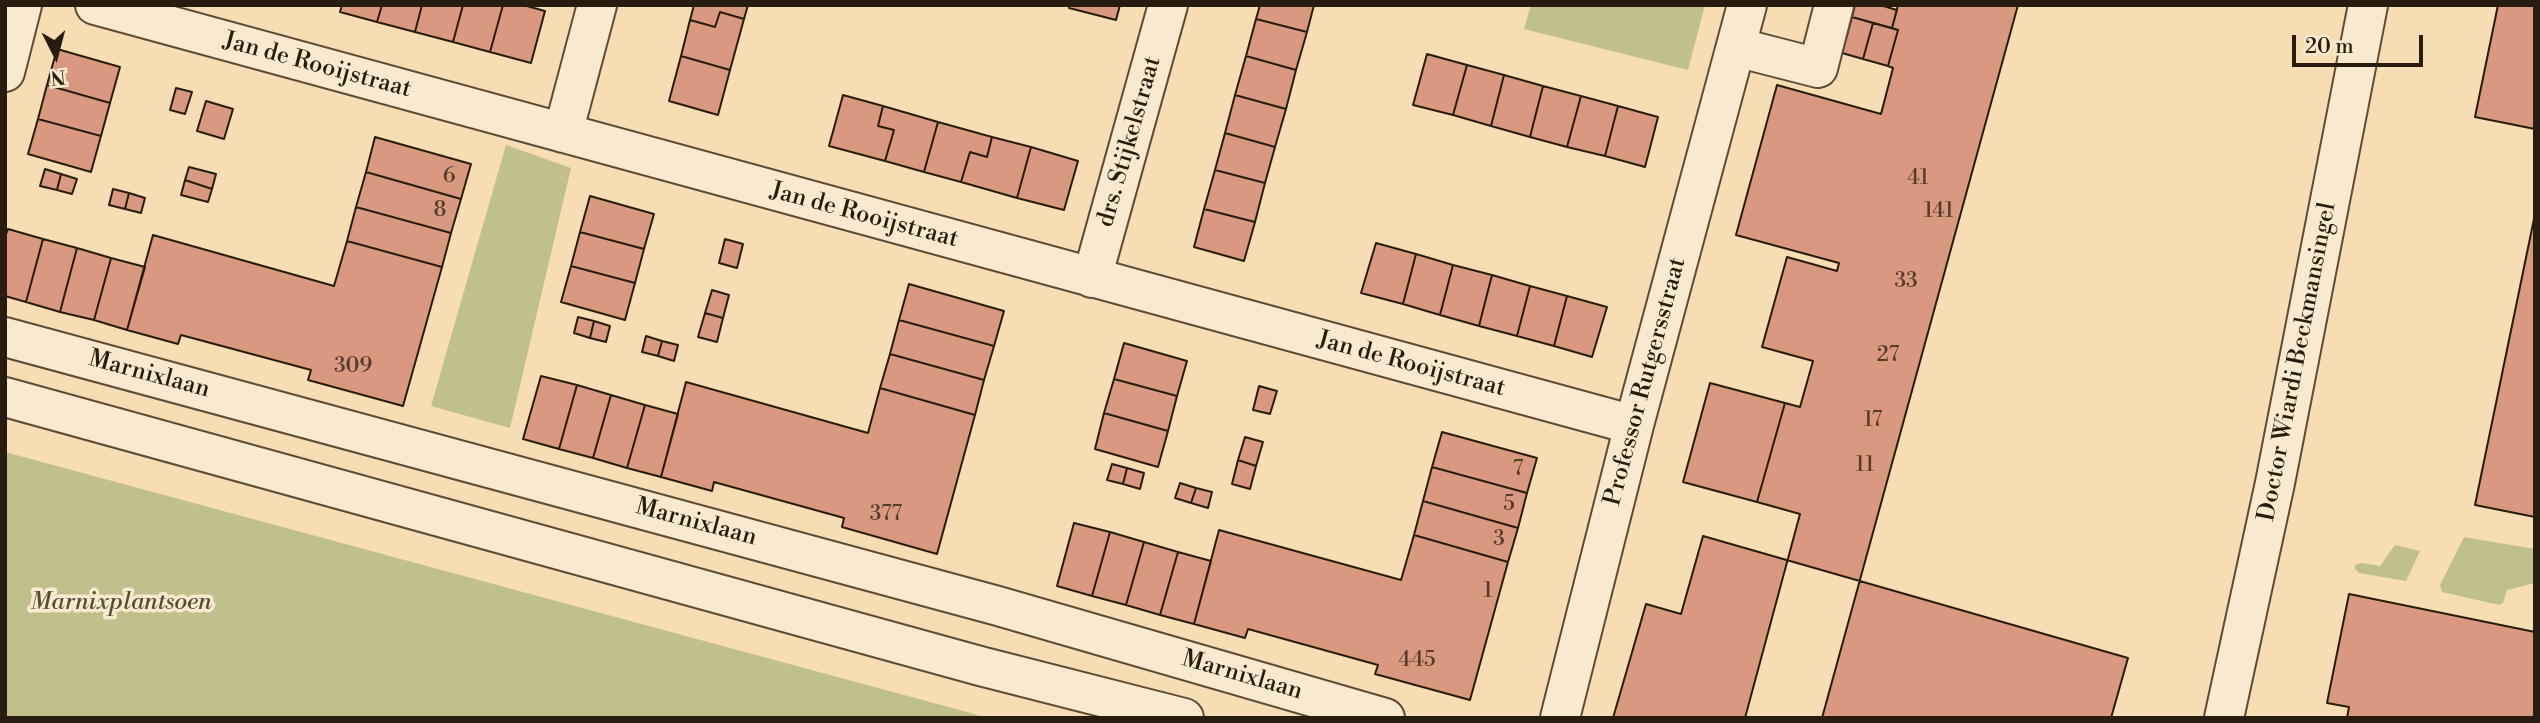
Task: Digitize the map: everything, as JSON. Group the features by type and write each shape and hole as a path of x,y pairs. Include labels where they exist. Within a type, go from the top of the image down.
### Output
{"street":[{"path":"5,72 22,5"},
{"name":"Jan de Rooijstraat","path":"95,5 1634,425"},
{"path":"563,133 597,5"},
{"name":"drs. Stijkelstraat","path":"1092,278 1168,5"},
{"name":"Professor Rutgersstraat","path":"1560,718 1634,425 1746,5"},
{"path":"1736,47 1818,68 1834,5"},
{"name":"Doctor Wiardi Beckmansingel","path":"2224,718 2275,483 2368,5"},
{"name":"Marnixlaan","path":"5,337 984,602 1385,718"},
{"path":"5,397 979,666 1184,718"}],"green space":[{"path":"1531,5 1705,5 1688,70 1524,29"},
{"path":"506,145 571,168 510,428 431,406"},
{"name":"Marnixplantsoen","path":"5,452 967,712 987,718 5,718"},
{"path":"2464,537 2535,549 2535,583 2507,590 2503,603 2499,605 2442,592 2440,585"},
{"path":"2395,545 2420,551 2406,581 2359,573 2355,569 2355,565 2361,563 2380,566"}],"building":[{"path":"342,5 382,5 377,22 340,12"},
{"path":"382,5 422,5 415,32 377,22"},
{"path":"422,5 463,5 453,42 415,32"},
{"path":"463,5 503,5 490,52 453,42"},
{"path":"503,5 523,5 545,11 531,63 490,52"},
{"path":"694,5 748,5 744,19 720,12 715,27 690,20"},
{"path":"1070,5 1120,5 1116,20 1069,8"},
{"path":"1260,5 1314,5 1307,32 1256,19"},
{"path":"1855,5 1880,5 1897,10 1892,28 1852,17"},
{"path":"1898,5 2018,5 1822,718 1745,718 1800,514 1757,502 1785,403 1800,407 1813,361 1762,347 1787,257 1837,271 1839,263 1736,235 1777,85 1881,114 1893,68 1888,66 1898,30 1892,28"},
{"path":"2498,5 2535,5 2535,129 2475,117"},
{"path":"720,12 744,19 730,70 681,56 690,20 715,27"},
{"path":"1852,17 1873,23 1863,59 1842,53"},
{"path":"1256,19 1307,32 1296,70 1246,56"},
{"path":"1873,23 1898,30 1888,66 1863,59"},
{"path":"57,49 120,67 110,103 47,85"},
{"path":"1427,54 1467,65 1453,115 1413,105"},
{"path":"681,56 730,70 718,115 669,101"},
{"path":"1246,56 1296,70 1286,109 1235,95"},
{"path":"1467,65 1504,75 1491,126 1453,115"},
{"path":"1504,75 1543,86 1530,137 1491,126"},
{"path":"47,85 110,103 101,136 38,119"},
{"path":"1543,86 1581,96 1567,147 1530,137"},
{"path":"176,88 192,92 185,114 170,110"},
{"path":"843,95 883,106 878,126 894,130 885,161 829,146"},
{"path":"1235,95 1286,109 1275,147 1225,133"},
{"path":"1581,96 1618,106 1605,156 1567,147"},
{"path":"206,101 233,109 224,139 197,131"},
{"path":"883,106 938,122 924,172 885,161 894,130 878,126"},
{"path":"1618,106 1658,117 1645,167 1605,156"},
{"path":"38,119 101,136 91,172 28,154"},
{"path":"938,122 992,137 987,157 970,152 961,182 924,172"},
{"path":"1225,133 1275,147 1265,183 1215,170"},
{"path":"375,137 471,164 461,199 366,172"},
{"path":"992,137 1031,147 1017,198 961,182 970,152 987,157"},
{"path":"1031,147 1078,161 1064,210 1017,198"},
{"path":"189,167 216,174 212,189 185,180"},
{"path":"45,169 61,174 57,190 40,186"},
{"path":"1215,170 1265,183 1255,222 1204,209"},
{"path":"366,172 461,199 451,233 356,207"},
{"path":"61,174 77,179 72,194 57,190"},
{"path":"185,180 212,189 208,202 181,195"},
{"path":"113,189 129,193 125,209 109,205"},
{"path":"129,193 145,198 141,213 125,209"},
{"path":"590,196 654,214 644,249 580,232"},
{"path":"356,207 451,233 442,267 347,241"},
{"path":"1204,209 1255,222 1244,261 1194,247"},
{"path":"2535,214 2535,517 2475,505"},
{"path":"8,229 43,239 26,302 5,296 5,237"},
{"path":"580,232 644,249 635,283 571,266"},
{"path":"153,235 334,286 347,241 442,267 403,406 308,380 311,370 181,335 178,344 127,330"},
{"path":"43,239 77,248 60,312 26,302"},
{"path":"725,239 743,244 737,268 719,263"},
{"path":"1376,243 1416,254 1403,304 1361,293"},
{"path":"77,248 111,258 94,320 60,312"},
{"path":"1416,254 1453,265 1440,315 1403,304"},
{"path":"111,258 145,267 127,330 94,320"},
{"path":"1453,265 1492,275 1479,326 1440,315"},
{"path":"571,266 635,283 625,320 561,302"},
{"path":"1492,275 1530,286 1517,336 1479,326"},
{"path":"909,284 1004,311 994,346 899,320"},
{"path":"1530,286 1567,296 1554,346 1517,336"},
{"path":"712,290 729,295 723,318 705,313"},
{"path":"1567,296 1607,307 1592,357 1554,346"},
{"path":"705,313 723,318 717,342 698,337"},
{"path":"578,317 594,321 590,338 574,333"},
{"path":"899,320 994,346 984,380 890,354"},
{"path":"594,321 610,326 606,342 590,338"},
{"path":"646,336 662,341 658,356 642,352"},
{"path":"662,341 678,345 674,361 658,356"},
{"path":"1124,343 1187,361 1177,396 1114,379"},
{"path":"890,354 984,380 975,415 880,388"},
{"path":"541,376 577,385 559,449 523,439"},
{"path":"1114,379 1177,396 1168,431 1104,413"},
{"path":"686,382 868,433 880,388 975,415 937,554 842,527 844,518 714,482 712,491 661,477"},
{"path":"1710,383 1785,403 1757,502 1683,482"},
{"path":"577,385 611,395 593,458 559,449"},
{"path":"1259,386 1277,391 1270,414 1253,410"},
{"path":"611,395 645,405 627,468 593,458"},
{"path":"645,405 678,414 661,477 627,468"},
{"path":"1104,413 1168,431 1158,467 1095,449"},
{"path":"1442,432 1537,458 1527,493 1432,467"},
{"path":"1245,437 1263,442 1256,466 1238,460"},
{"path":"1238,460 1256,466 1250,489 1232,484"},
{"path":"1112,464 1127,468 1123,484 1107,480"},
{"path":"1432,467 1527,493 1518,528 1423,501"},
{"path":"1127,468 1144,473 1140,489 1123,484"},
{"path":"1180,483 1196,488 1191,503 1175,498"},
{"path":"1196,488 1212,492 1208,508 1191,503"},
{"path":"1423,501 1518,528 1508,562 1414,535"},
{"path":"1074,523 1110,532 1092,596 1057,586"},
{"path":"1219,530 1401,580 1414,535 1508,562 1470,700 1375,674 1378,665 1248,629 1245,638 1194,624"},
{"path":"1110,532 1144,542 1126,605 1092,596"},
{"path":"1703,536 2128,658 2111,718 1613,718 1646,604 1681,614"},
{"path":"1144,542 1178,552 1160,615 1126,605"},
{"path":"1178,552 1211,561 1194,624 1160,615"},
{"path":"2349,594 2535,632 2535,718 2347,718 2349,707 2327,703"}]}
